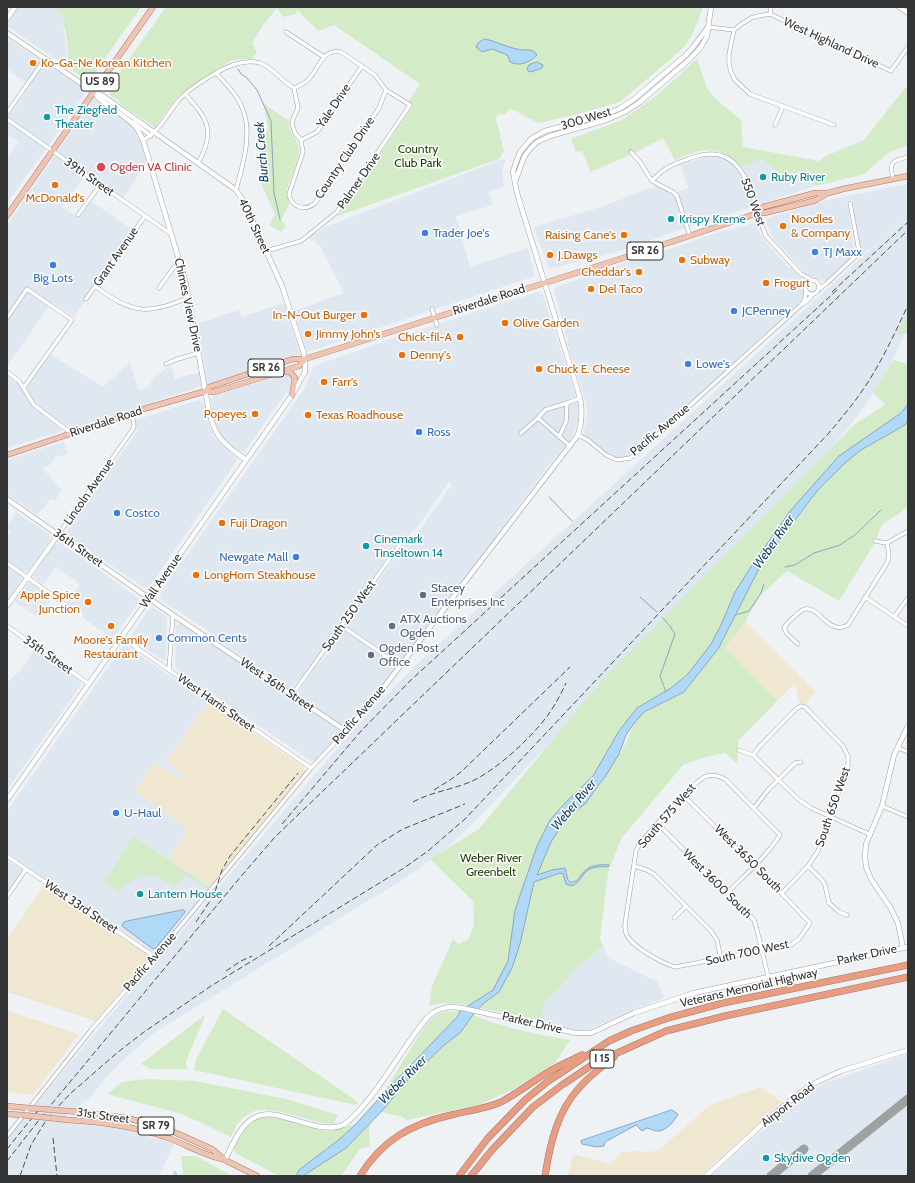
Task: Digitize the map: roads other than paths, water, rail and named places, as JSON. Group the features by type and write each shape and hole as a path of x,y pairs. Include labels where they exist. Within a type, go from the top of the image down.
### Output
{"highway":[{"name":"Veterans Memorial Highway","path":"459,1176 488,1138 525,1100 547,1082 609,1041 631,1031 668,1018 723,1003 908,965"},
{"name":"Veterans Memorial Highway","path":"471,1176 492,1150 533,1107 595,1063 666,1031 724,1016 908,977"},
{"path":"360,1176 376,1154 386,1144 413,1126 429,1120 479,1109 500,1102 517,1093 551,1070 609,1041"},
{"path":"545,1176 548,1152 556,1127 570,1100 587,1079 620,1052"}],"main road":[{"name":"US 89","path":"7,216 152,7"},
{"name":"SR 26","path":"755,214 763,207 815,193 828,193 908,176"},
{"name":"SR 26","path":"545,283 755,214 765,213 816,200 828,193"},
{"name":"Riverdale Road","path":"432,318 545,283"},
{"name":"SR 26","path":"305,359 432,318"},
{"name":"Riverdale Road","path":"206,391 209,387 293,359 305,359"},
{"name":"Riverdale Road","path":"7,455 132,413 206,391 214,392 299,366 305,359"},
{"path":"282,371 290,372 294,376 295,381 292,395"},
{"name":"31st Street","path":"7,1106 108,1115 127,1118 165,1128 212,1149 225,1160 257,1176"},
{"name":"SR 79","path":"7,1114 116,1124 136,1128 164,1136 212,1157 225,1160"}],"street":[{"path":"7,19 15,7"},
{"name":"300 West","path":"578,435 582,421 580,398 517,193 513,172 516,160 524,147 533,138 548,130 607,114 627,104 688,53 708,27 711,7"},
{"name":"West Highland Drive","path":"770,14 771,7"},
{"path":"899,7 908,13"},
{"name":"West Highland Drive","path":"734,30 751,18 770,14 891,71 908,47"},
{"path":"708,27 734,30 729,54 729,64 735,80 750,94 834,125"},
{"path":"286,32 324,57"},
{"name":"40th Street","path":"7,33 94,92 103,96 153,134"},
{"path":"143,140 153,134 185,94 216,73 235,64 252,62 259,63 268,67 286,84 294,88 308,80 328,53 332,51 341,52 375,75 386,90"},
{"path":"7,113 45,59"},
{"name":"Yale Drive","path":"301,140 317,132 362,66"},
{"path":"216,73 230,87 241,104 247,128 247,142 236,190"},
{"name":"Country Club Drive","path":"294,88 298,108 292,124 295,133 301,140 303,152 289,194 290,199 295,205 304,208 312,206 315,202 379,108 386,90"},
{"name":"Palmer Drive","path":"266,251 301,241 337,212 410,105 386,90"},
{"name":"40th Street","path":"94,92 98,99 128,120 198,163 236,190 244,202 284,291 305,359"},
{"path":"185,94 199,108 207,126 207,145 198,163"},
{"path":"775,125 783,106"},
{"name":"39th Street","path":"7,119 172,234"},
{"name":"Chimes View Drive","path":"128,120 137,128 143,140 172,234 189,297 198,353 212,423 216,434 222,441 246,460"},
{"path":"631,152 640,162 652,181 673,192 677,196 690,236"},
{"name":"550 West","path":"652,181 658,174 670,165 698,155 722,155 739,168 745,176 755,214 766,236 801,274"},
{"path":"893,179 891,169 892,164 896,160 908,157"},
{"path":"78,215 100,185"},
{"path":"801,274 806,291 813,294 816,293 858,254 850,203"},
{"name":"Grant Avenue","path":"86,299 145,216"},
{"path":"159,288 179,260"},
{"path":"801,274 818,284 819,289"},
{"path":"805,285 808,281 827,283"},
{"path":"96,287 113,300 124,305 145,310 167,306 189,297"},
{"path":"7,318 27,289 72,320 24,387"},
{"name":"Pacific Avenue","path":"801,305 805,299 806,291"},
{"name":"Pacific Avenue","path":"7,1136 88,1034 155,957 312,768 370,706 578,435 588,440 606,455 617,460 630,458 643,448 813,294"},
{"path":"432,309 432,318 437,325"},
{"path":"166,364 198,353"},
{"name":"Wall Avenue","path":"7,800 292,395 305,372 305,359"},
{"path":"7,372 24,387 34,405 71,433"},
{"path":"521,433 545,410 580,398"},
{"path":"559,437 566,422 567,403"},
{"name":"Lincoln Avenue","path":"7,606 133,429 134,425 132,413"},
{"path":"538,418 570,446"},
{"name":"36th Street","path":"7,499 149,598"},
{"path":"875,541 888,543 908,531"},
{"name":"South 250 West","path":"292,695 401,543 408,538"},
{"path":"798,644 787,634 784,628 800,612 806,609 811,610 836,628 842,629 848,625 887,562 889,554 888,543"},
{"path":"7,563 70,608"},
{"name":"West 36th Street","path":"149,598 346,731"},
{"path":"865,598 908,626"},
{"path":"894,617 908,598"},
{"path":"169,670 173,615"},
{"name":"35th Street","path":"7,626 89,684"},
{"path":"342,626 400,666"},
{"name":"West Harris Street","path":"121,637 312,768"},
{"name":"South 650 West","path":"753,755 758,747 796,708 801,706 805,707 843,746 848,756 848,765 818,851 808,866 782,893"},
{"path":"905,947 898,924 890,907 871,879 866,867 866,844 882,806 894,755 908,726"},
{"path":"898,748 908,752"},
{"path":"739,750 753,755 798,799 811,808 869,834"},
{"path":"727,893 772,847 780,835 754,808 795,763 802,762"},
{"name":"South 575 West","path":"675,967 666,965 633,944 626,934 625,924 636,851 640,843 699,780 707,776 718,775 725,779 754,808"},
{"name":"West 3650 South","path":"684,796 782,893 810,923"},
{"path":"882,806 908,817"},
{"name":"West 3600 South","path":"658,824 754,920 758,930 768,976"},
{"name":"West 33rd Street","path":"7,856 155,957"},
{"path":"634,866 654,874 711,931 717,940 721,959"},
{"path":"808,866 825,885 829,903 839,912 846,914"},
{"path":"7,897 26,869"},
{"path":"674,918 686,906"},
{"name":"South 700 West","path":"675,967 791,945 799,939 810,923"},
{"name":"Parker Drive","path":"225,1160 240,1130 248,1121 259,1115 279,1115 315,1126 328,1128 334,1128 344,1124 355,1115 377,1089 430,1015 442,1008 462,1008 576,1033 591,1033 634,1013 694,992 905,947"},
{"name":"Airport Road","path":"706,1176 792,1099 816,1082 841,1071 908,1050"}],"water":[{"path":"485,39 515,49 532,51 537,55 525,63 517,64 510,62 508,56 505,54 492,49 482,52 476,47 478,43"},
{"path":"537,62 543,65 542,68 531,72 528,71 527,68 529,65"},
{"name":"Weber River","path":"908,404 908,420 905,425 861,450 846,462 818,490 761,565 718,649 684,692 644,712 635,722 626,735 619,754 605,777 585,804 568,816 551,842 537,875 552,870 565,868 568,880 573,882 578,880 587,869 591,867 598,865 609,865 608,867 592,868 572,886 566,884 563,874 560,873 534,882 520,944 512,968 499,992 483,1004 460,1033 443,1046 407,1081 381,1112 346,1148 304,1176 296,1176 299,1170 341,1138 356,1124 458,1016 460,1011 493,990 508,961 515,910 537,846 550,820 593,776 619,731 637,708 671,688 688,674 711,644 735,592 754,562 791,510 839,456 901,413"},
{"path":"184,910 185,912 156,948 153,949 122,926 124,922 127,921"},
{"path":"672,1110 678,1114 675,1120 663,1130 656,1131 647,1128 642,1131 636,1125 605,1142 604,1146 597,1147 582,1144 581,1141"}],"waterway":[{"name":"Burch Creek","path":"238,69 257,90 271,121 274,193 280,219"},
{"name":"Burch Creek","path":"549,497 572,521"},
{"path":"785,567 795,565 814,553 840,545 856,534 881,510"},
{"path":"735,615 749,611 761,593 764,584"},
{"name":"Burch Creek","path":"640,597 657,612"},
{"name":"Burch Creek","path":"662,617 675,634 660,676 666,692"}],"railway":[{"path":"832,292 908,222"},
{"path":"7,1161 50,1106 275,837 908,230"},
{"path":"282,824 361,731 410,681 838,289"},
{"path":"20,1176 31,1145 48,1117 71,1093 118,1052 144,1032 211,986 404,868 428,851 465,819 828,434 852,405 878,366 908,305"},
{"path":"434,790 461,772 570,667"},
{"path":"413,802 470,782 502,762 513,753 541,724 553,707 566,683"},
{"path":"196,922 214,895 222,870 230,856 298,773"},
{"path":"269,946 377,845 403,829 465,804"},
{"path":"226,971 252,956"},
{"path":"7,1149 41,1107"},
{"path":"53,1138 57,1176"}],"place":[{"name":"Ko-Ga-Ne Korean Kitchen","path":"33,63"},
{"name":"The Ziegfeld Theater","path":"47,117"},
{"name":"Ogden VA Clinic","path":"101,167"},
{"name":"Ruby River","path":"763,177"},
{"name":"McDonald's","path":"55,185"},
{"name":"Krispy Kreme","path":"671,219"},
{"name":"Noodles & Company","path":"783,226"},
{"name":"Trader Joe's","path":"425,233"},
{"name":"Raising Cane's","path":"624,235"},
{"name":"TJ Maxx","path":"815,252"},
{"name":"J.Dawgs","path":"550,255"},
{"name":"Subway","path":"682,260"},
{"name":"Big Lots","path":"53,265"},
{"name":"Cheddar's","path":"639,272"},
{"name":"Frogurt","path":"766,283"},
{"name":"Del Taco","path":"591,289"},
{"name":"JCPenney","path":"734,311"},
{"name":"In-N-Out Burger","path":"364,315"},
{"name":"Olive Garden","path":"505,323"},
{"name":"Jimmy John's","path":"308,334"},
{"name":"Chick-fil-A","path":"460,337"},
{"name":"Denny's","path":"402,355"},
{"name":"Lowe's","path":"688,364"},
{"name":"Chuck E. Cheese","path":"539,369"},
{"name":"Farr's","path":"324,382"},
{"name":"Popeyes","path":"255,414"},
{"name":"Texas Roadhouse","path":"308,415"},
{"name":"Ross","path":"419,432"},
{"name":"Costco","path":"117,513"},
{"name":"Fuji Dragon","path":"222,523"},
{"name":"Cinemark Tinseltown 14","path":"366,546"},
{"name":"Newgate Mall","path":"296,557"},
{"name":"LongHorn Steakhouse","path":"196,575"},
{"name":"Stacey Enterprises Inc","path":"423,595"},
{"name":"Apple Spice Junction","path":"88,602"},
{"name":"Moore's Family Restaurant","path":"111,626"},
{"name":"ATX Auctions Ogden","path":"392,626"},
{"name":"Common Cents","path":"159,638"},
{"name":"Ogden Post Office","path":"371,655"},
{"name":"U-Haul","path":"116,813"},
{"name":"Lantern House","path":"140,894"},
{"name":"Skydive Ogden","path":"766,1158"}],"park label":[{"name":"Country Club Park","path":"418,156"},
{"name":"Weber River Greenbelt","path":"491,865"}]}
